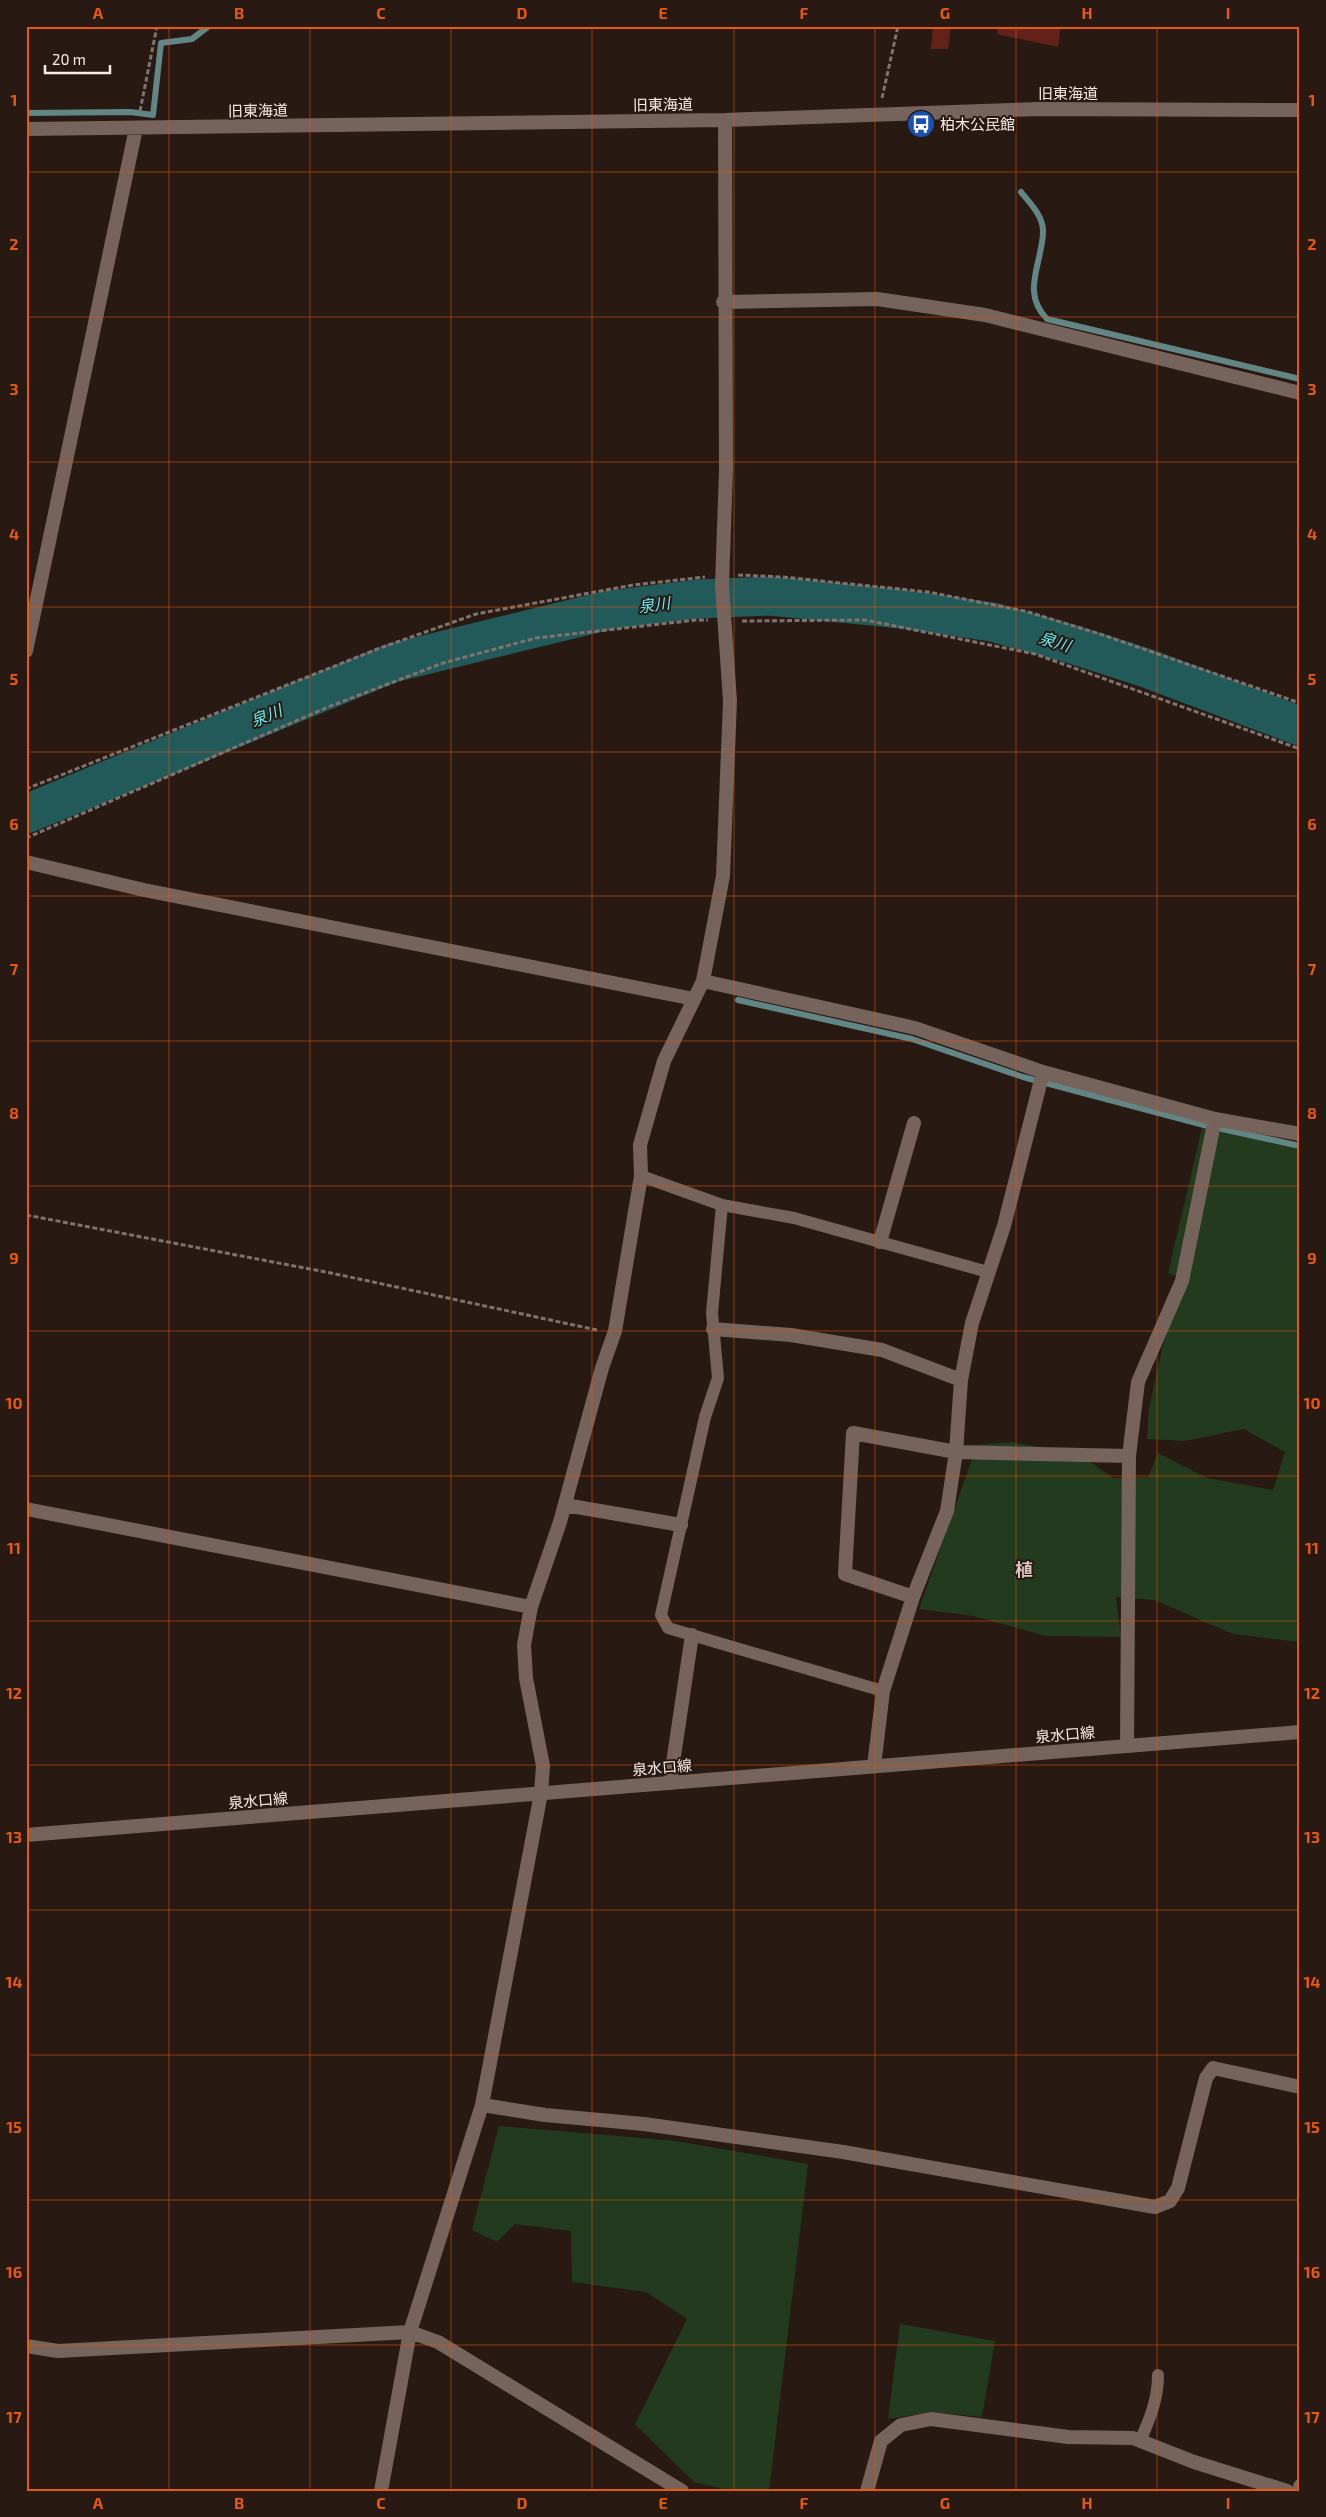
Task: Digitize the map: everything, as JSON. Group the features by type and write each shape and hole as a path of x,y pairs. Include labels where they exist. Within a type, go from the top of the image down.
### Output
{"street":[{"name":"旧東海道","path":"26,129 725,120 1037,109 1300,110"},
{"path":"381,2491 410,2332 482,2105 541,1793 543,1766 526,1678 524,1645 531,1607 565,1505 602,1368 615,1331 641,1176 640,1145 664,1061 703,981 723,876 730,701 722,580 726,470 723,302 725,120"},
{"path":"26,651 136,128"},
{"path":"723,302 877,299 985,315 1300,394"},
{"path":"26,862 154,892 694,999"},
{"path":"703,981 915,1028 1043,1072 1215,1119 1300,1134"},
{"path":"874,1766 883,1691 914,1597 947,1511 956,1452 961,1380 972,1323 1004,1226 1043,1072"},
{"path":"1126,1746 1129,1456 1138,1382 1182,1281 1215,1119"},
{"path":"880,1242 914,1123"},
{"path":"713,1329 791,1335 882,1350 961,1380"},
{"path":"914,1597 845,1574 853,1433 956,1452 1129,1456"},
{"path":"565,1505 681,1525"},
{"path":"26,1509 531,1607"},
{"path":"670,1783 692,1634"},
{"name":"泉水口線","path":"26,1835 1300,1732"},
{"path":"482,2105 545,2115 644,2124 843,2152 1155,2208 1170,2201 1178,2188 1206,2078 1213,2068 1300,2087"},
{"path":"26,2346 58,2351 410,2332 438,2342 682,2491"},
{"path":"868,2491 881,2440 901,2425 931,2419 1068,2437 1133,2438 1194,2462 1287,2491"},
{"path":"1299,2491 1300,2486"}],"lane":[{"path":"641,1176 722,1205 794,1218 988,1272"},
{"path":"722,1205 712,1313 718,1378 705,1417 661,1615 668,1628 883,1691"},
{"path":"1140,2441 1153,2410 1158,2391 1158,2374"}],"path":[{"path":"136,128 157,26"},
{"path":"878,114 898,26"},
{"path":"26,789 371,651 476,614 633,585 783,577 928,592 1025,611 1300,703"},
{"path":"26,838 328,707 443,663 536,638 725,617 865,620 1035,654 1300,749"},
{"path":"26,1215 331,1273 588,1330 615,1331"}],"green space":[{"path":"1202,1128 1300,1143 1300,1642 1233,1634 1154,1600 1116,1597 1121,1637 1046,1636 973,1616 919,1609 977,1445 1012,1442 1080,1455 1113,1478 1148,1477 1158,1453 1207,1478 1273,1490 1285,1452 1244,1429 1185,1441 1147,1439 1149,1408 1178,1277 1168,1273"},
{"path":"499,2126 676,2141 808,2164 769,2491 732,2491 694,2482 635,2424 687,2319 646,2292 572,2282 571,2231 515,2224 497,2242 472,2230"},
{"path":"900,2324 995,2341 982,2417 932,2412 888,2419"}],"building":[{"path":"933,26 951,26 948,49 931,49"},
{"path":"998,26 1061,26 1058,47 997,34"}],"waterway":[{"path":"26,113 130,112 153,115 161,43 192,39 209,26"},
{"path":"1021,192 1041,220 1043,231 1042,243 1034,287 1039,309 1047,319 1300,379"},
{"name":"泉川","path":"26,814 392,663 609,610 697,599 770,596 902,609 992,622 1075,645 1146,668 1300,726"},
{"path":"738,1000 912,1039 1023,1077 1204,1125 1300,1146"}],"place":[{"name":"柏木公民館","path":"921,124"}],"district":[{"name":"植","path":"1024,1569"}]}
